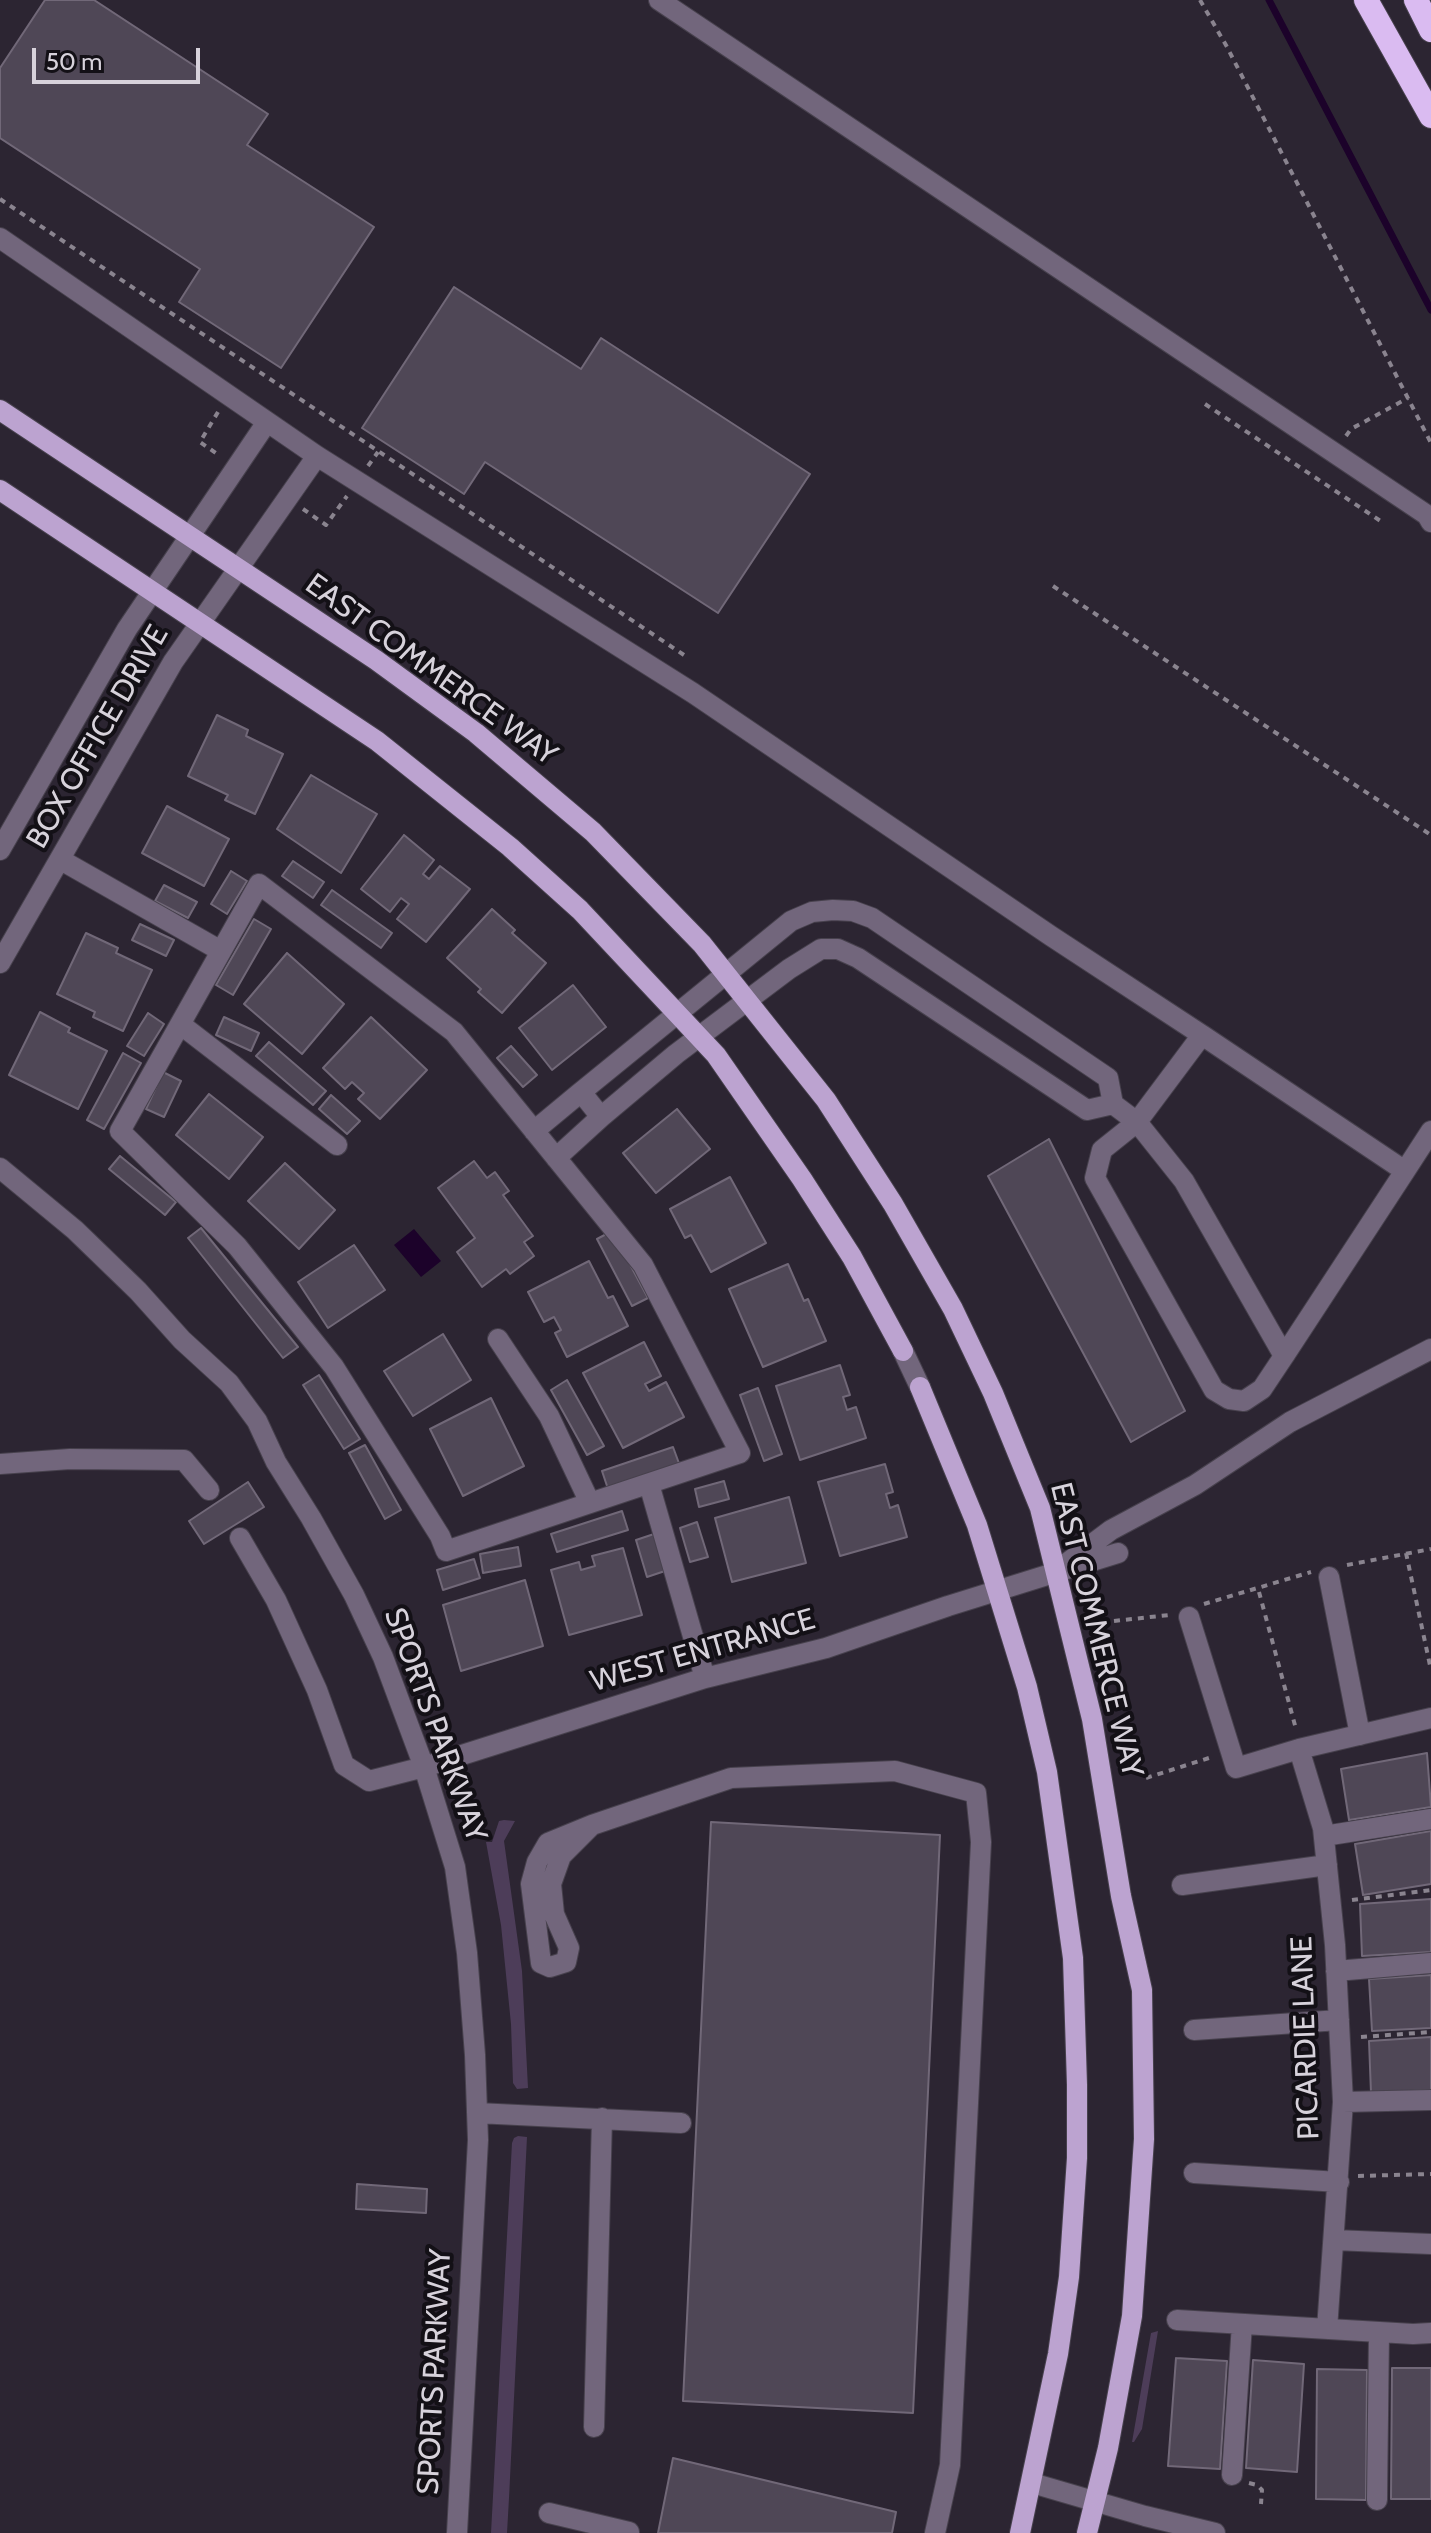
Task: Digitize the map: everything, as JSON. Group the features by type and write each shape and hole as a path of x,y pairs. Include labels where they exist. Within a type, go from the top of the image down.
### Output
{"highway":[{"path":"1366,0 1431,116"},
{"path":"1416,0 1431,30"}],"main road":[{"name":"EAST COMMERCE WAY","path":"0,410 376,660 498,751 593,832 702,944 826,1100 893,1204 953,1309 993,1393 1040,1508 1092,1719 1121,1896 1142,1990 1144,2139 1132,2316 1108,2448 1087,2533"},
{"path":"0,490 377,741 459,804 580,910 716,1055 852,1257 903,1351"},
{"path":"920,1387 977,1525 1027,1687 1047,1772 1069,1927 1076,2021 1077,2158 1069,2277 1058,2354 1020,2533"}],"street":[{"path":"659,0 1427,515 1431,522"},
{"path":"0,238 317,456 719,710 1051,936 1405,1171"},
{"name":"BOX OFFICE DRIVE","path":"2,840 127,629 267,422"},
{"name":"BOX OFFICE DRIVE","path":"0,963 173,662 317,456"},
{"path":"61,860 221,951"},
{"path":"259,884 454,1032 643,1265 740,1453 446,1551 440,1536 334,1367 237,1246 120,1131 180,1024 259,884"},
{"path":"534,1131 791,921 812,912 853,911 872,918 914,944 1108,1078 1113,1104 1137,1122 1184,1181 1284,1356"},
{"path":"556,1158 699,1037 821,949 838,949 858,958 1087,1110 1113,1104"},
{"path":"180,1024 337,1145"},
{"path":"1202,1035 1137,1122 1102,1150 1095,1178 1214,1390 1229,1399 1244,1401 1262,1389 1431,1131"},
{"path":"581,1092 601,1117"},
{"name":"SPORTS PARKWAY","path":"0,1168 75,1230 138,1291 182,1340 229,1383 257,1421 276,1462 354,1595 383,1657 424,1767 455,1867 467,1953 477,2113 457,2533"},
{"path":"498,1339 549,1416 590,1503"},
{"path":"1055,1573 1111,1530 1195,1485 1290,1422 1431,1349"},
{"path":"903,1351 920,1387"},
{"path":"0,1464 70,1459 184,1460 209,1490"},
{"path":"649,1484 705,1678"},
{"name":"WEST ENTRANCE","path":"240,1538 276,1600 317,1690 344,1765 369,1781 424,1767 705,1678 826,1648 1118,1553"},
{"path":"1330,1571 1360,1735"},
{"path":"1187,1612 1236,1768 1298,1739 1360,1735 1431,1718"},
{"name":"PICARDIE LANE","path":"1298,1739 1324,1836 1336,1971 1348,2179 1334,2240 1327,2329"},
{"path":"592,1825 561,1856 551,1884 554,1914 569,1948 566,1962 550,1967 541,1963 531,1884 534,1873 548,1843 592,1825 731,1778 895,1771 976,1793 981,1842 950,2465 935,2533"},
{"path":"1324,1836 1431,1819"},
{"path":"1182,1885 1327,1865"},
{"path":"1336,1971 1431,1963"},
{"path":"1194,2030 1339,2020"},
{"path":"1343,2102 1431,2100"},
{"path":"477,2113 681,2123"},
{"path":"594,2427 602,2118"},
{"path":"1194,2173 1348,2179"},
{"path":"1334,2240 1431,2244"},
{"path":"1177,2320 1431,2333"},
{"path":"1232,2475 1242,2324"},
{"path":"1377,2500 1379,2332"},
{"path":"1032,2483 1215,2533"},
{"path":"549,2513 629,2532"}],"path":[{"path":"1200,0 1431,443"},
{"path":"0,199 684,655"},
{"path":"224,459 200,442 247,364"},
{"path":"1345,439 1351,429 1408,398"},
{"path":"1205,404 1382,522"},
{"path":"294,517 301,508 326,525 378,452"},
{"path":"1053,586 1431,835"},
{"path":"1114,1621 1187,1612 1330,1571 1431,1549"},
{"path":"1406,1553 1431,1670"},
{"path":"1259,1592 1298,1739"},
{"path":"1352,1900 1431,1890"},
{"path":"1361,2037 1431,2032"},
{"path":"1348,2179 1431,2174"}],"shaded area":[{"path":"414,1229 441,1261 421,1277 394,1245"},
{"path":"499,1821 515,1821 504,1841 522,1971 528,2088 517,2089 513,2083 511,2024 501,1925 486,1842 492,1842"},
{"path":"518,2136 527,2137 507,2533 491,2533 512,2143"},
{"path":"1158,2331 1142,2429 1132,2442 1151,2333"}],"building":[{"path":"45,0 94,0 268,114 247,145 374,227 281,368 179,302 200,269 0,138 0,68"},
{"path":"454,287 581,369 601,338 810,474 718,613 485,462 464,494 362,428"},
{"path":"217,715 248,730 246,736 283,754 255,814 225,800 228,795 188,776"},
{"path":"311,775 377,814 341,873 277,829"},
{"path":"167,806 229,839 204,886 142,853"},
{"path":"404,835 434,860 423,874 429,879 440,866 470,889 426,942 397,919 409,904 401,898 390,912 361,889"},
{"path":"293,861 324,882 313,898 282,876"},
{"path":"231,871 247,881 227,914 211,904"},
{"path":"164,885 197,902 188,918 155,901"},
{"path":"332,890 392,933 381,948 321,905"},
{"path":"492,909 515,930 512,933 546,963 502,1013 447,958"},
{"path":"254,919 271,929 233,995 216,985"},
{"path":"140,924 174,940 166,956 132,940"},
{"path":"86,933 118,948 116,953 152,970 123,1031 93,1017 95,1012 57,994"},
{"path":"287,953 344,1004 302,1054 244,1004"},
{"path":"573,985 606,1027 552,1070 519,1028"},
{"path":"40,1012 70,1028 68,1032 107,1051 78,1109 9,1075"},
{"path":"148,1013 164,1024 144,1056 127,1046"},
{"path":"224,1017 259,1033 251,1051 216,1035"},
{"path":"371,1017 427,1070 380,1119 358,1099 364,1093 352,1082 345,1089 323,1068"},
{"path":"269,1042 326,1091 313,1105 256,1056"},
{"path":"511,1046 537,1075 523,1087 497,1058"},
{"path":"123,1053 141,1063 104,1129 87,1120"},
{"path":"163,1072 181,1081 164,1117 146,1109"},
{"path":"209,1094 263,1137 229,1179 176,1135"},
{"path":"331,1095 360,1121 347,1134 319,1109"},
{"path":"677,1109 710,1149 656,1193 623,1153"},
{"path":"1049,1139 1185,1411 1131,1442 988,1176"},
{"path":"120,1156 176,1202 165,1215 109,1169"},
{"path":"474,1161 487,1178 495,1172 509,1191 503,1195 533,1236 524,1242 534,1256 510,1274 506,1269 482,1287 457,1252 475,1238 438,1188"},
{"path":"285,1163 335,1210 299,1249 248,1201"},
{"path":"730,1177 766,1243 711,1272 691,1235 685,1238 670,1209"},
{"path":"201,1228 298,1347 283,1358 188,1238"},
{"path":"612,1231 648,1298 632,1306 597,1239"},
{"path":"354,1245 385,1290 328,1328 298,1282"},
{"path":"589,1261 608,1298 613,1296 628,1326 567,1357 555,1333 561,1330 554,1317 544,1322 528,1292"},
{"path":"788,1264 804,1301 808,1299 826,1341 763,1367 729,1289"},
{"path":"443,1334 471,1380 413,1416 384,1371"},
{"path":"644,1342 661,1376 645,1384 649,1391 666,1382 684,1417 623,1448 583,1373"},
{"path":"840,1365 850,1395 843,1397 847,1410 856,1407 866,1438 800,1460 776,1386"},
{"path":"319,1375 360,1439 344,1449 303,1385"},
{"path":"567,1380 604,1446 587,1455 551,1390"},
{"path":"758,1388 782,1454 764,1461 740,1395"},
{"path":"491,1398 524,1466 463,1496 430,1429"},
{"path":"365,1445 401,1510 385,1519 349,1453"},
{"path":"673,1447 680,1466 608,1489 602,1471"},
{"path":"885,1464 893,1492 886,1494 890,1508 898,1505 907,1537 840,1556 818,1482"},
{"path":"724,1481 729,1499 699,1507 695,1489"},
{"path":"248,1482 264,1507 204,1544 189,1521"},
{"path":"789,1497 806,1563 732,1582 715,1518"},
{"path":"622,1511 628,1530 557,1552 551,1534"},
{"path":"697,1522 708,1557 690,1562 680,1528"},
{"path":"654,1534 665,1571 647,1577 636,1540"},
{"path":"518,1547 521,1566 483,1573 480,1554"},
{"path":"623,1548 642,1615 569,1635 551,1570 579,1562 581,1570 595,1566 592,1556"},
{"path":"474,1559 480,1578 443,1590 437,1570"},
{"path":"525,1580 543,1646 461,1671 443,1605"},
{"path":"1427,1753 1431,1807 1349,1820 1341,1769"},
{"path":"711,1822 940,1835 913,2413 683,2401"},
{"path":"1431,1831 1431,1884 1363,1895 1355,1844"},
{"path":"1431,1899 1431,1952 1362,1956 1360,1904"},
{"path":"1431,1975 1431,2028 1372,2031 1369,1979"},
{"path":"1431,2037 1431,2090 1371,2093 1369,2041"},
{"path":"357,2184 427,2189 426,2213 356,2209"},
{"path":"1176,2358 1227,2361 1220,2469 1168,2466"},
{"path":"1253,2360 1304,2364 1297,2472 1246,2468"},
{"path":"1392,2368 1431,2368 1431,2499 1391,2499"},
{"path":"1317,2369 1367,2370 1366,2500 1316,2499"},
{"path":"673,2458 896,2512 892,2533 658,2533"}],"waterway":[{"path":"1269,0 1431,310"}]}
